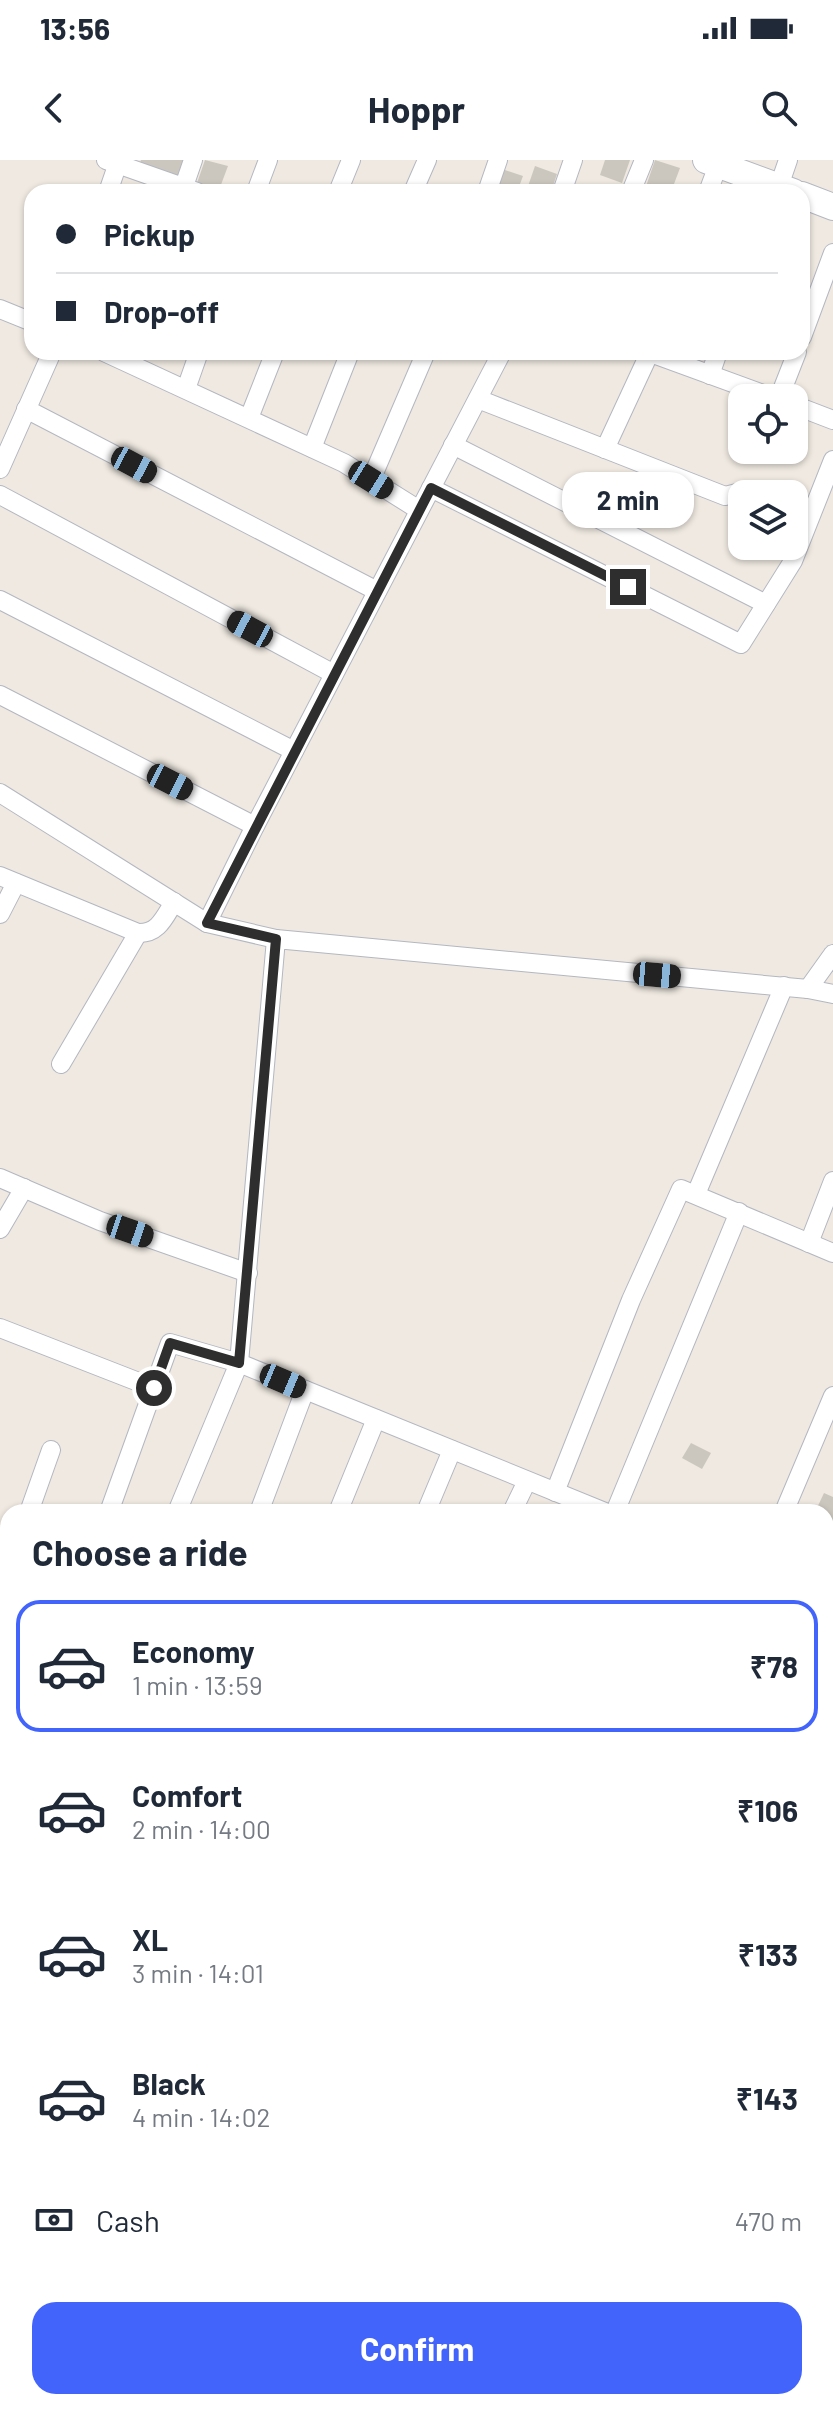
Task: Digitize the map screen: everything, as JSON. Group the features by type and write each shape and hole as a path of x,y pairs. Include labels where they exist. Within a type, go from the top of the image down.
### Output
{"street":[{"path":"188,184 193,160"},
{"path":"259,184 268,160"},
{"path":"341,184 351,160"},
{"path":"416,184 427,160"},
{"path":"490,184 498,160"},
{"path":"565,184 573,160"},
{"path":"634,184 644,160"},
{"path":"788,160 788,184"},
{"path":"110,184 114,161 172,184"},
{"path":"710,184 715,162 769,184"},
{"path":"810,199 833,207"},
{"path":"810,315 833,253"},
{"path":"0,309 24,319"},
{"path":"0,469 48,360"},
{"path":"127,360 344,463 419,510"},
{"path":"186,389 196,360"},
{"path":"249,418 272,360"},
{"path":"312,448 347,360"},
{"path":"371,480 423,360"},
{"path":"207,923 498,360"},
{"path":"605,449 645,360"},
{"path":"670,360 736,384"},
{"path":"710,375 715,360"},
{"path":"783,384 794,360"},
{"path":"478,399 728,495"},
{"path":"26,409 377,591"},
{"path":"808,410 833,420"},
{"path":"453,445 766,604"},
{"path":"808,502 833,460"},
{"path":"431,488 741,644 793,560"},
{"path":"0,495 334,674"},
{"path":"0,600 294,751"},
{"path":"0,695 255,826"},
{"path":"0,793 207,923 276,939 784,986 833,994"},
{"path":"0,914 8,879 138,933 148,934 156,930 174,902"},
{"path":"61,1064 138,933"},
{"path":"180,1504 239,1363 276,939"},
{"path":"808,989 833,954"},
{"path":"696,1194 784,986"},
{"path":"0,1178 100,1221 248,1273"},
{"path":"809,1243 833,1181"},
{"path":"0,1229 24,1188"},
{"path":"555,1492 631,1300 681,1189 833,1253"},
{"path":"618,1504 739,1212"},
{"path":"0,1328 154,1388"},
{"path":"112,1504 170,1343 239,1363 585,1504"},
{"path":"262,1504 305,1390"},
{"path":"787,1504 833,1396"},
{"path":"341,1504 376,1419"},
{"path":"32,1504 51,1450"},
{"path":"429,1504 452,1450"},
{"path":"516,1504 527,1481"}],"building":[{"path":"141,160 184,160 179,176 140,163"},
{"path":"205,160 228,166 221,184 197,183"},
{"path":"605,160 630,160 622,183 600,175"},
{"path":"655,160 680,168 674,184 647,184"},
{"path":"535,166 557,174 554,184 529,184"},
{"path":"502,169 523,176 520,184 496,184"},
{"path":"691,1443 711,1453 702,1469 682,1458"},
{"path":"824,1493 833,1497 833,1504 819,1504"}],"route":[{"path":"154,1388 170,1343 239,1363 276,939 207,923 431,488 628,587"}]}
